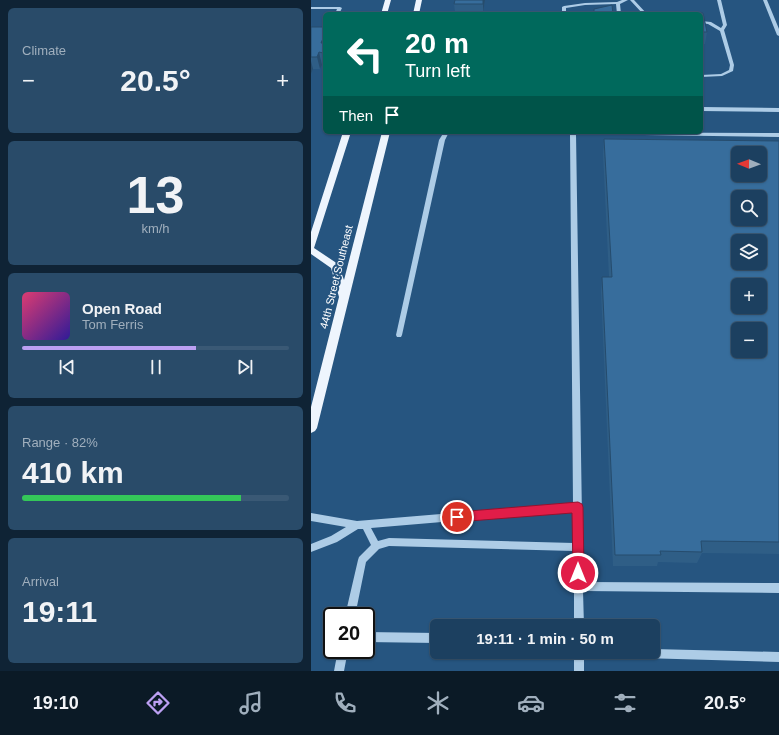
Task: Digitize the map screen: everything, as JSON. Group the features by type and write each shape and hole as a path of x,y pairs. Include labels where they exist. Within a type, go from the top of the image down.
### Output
{"main road":[{"path":"385,12 388,0"},
{"path":"416,12 419,0"},
{"path":"311,246 346,134"},
{"name":"44th Street Southeast","path":"311,428 385,134"},
{"path":"311,250 335,266 344,297"}],"lane":[{"path":"564,12 564,7 585,4 618,3 626,0"},
{"path":"632,0 643,12"},
{"path":"703,76 722,75 731,71 732,65 722,30 725,25 719,0"},
{"path":"765,0 779,35"},
{"path":"618,3 619,12"},
{"path":"311,8 340,8 338,12"},
{"path":"703,22 709,23 722,30"},
{"path":"703,109 779,110"},
{"path":"399,335 442,140 445,134"},
{"path":"573,134 579,619"},
{"path":"703,134 779,135"},
{"path":"311,517 361,524 578,507"},
{"path":"361,524 376,546"},
{"path":"311,548 334,539 361,524"},
{"path":"352,607 362,560 376,546 389,542 578,547"},
{"path":"578,586 779,588"},
{"path":"375,637 430,638"},
{"path":"660,654 779,657"},
{"path":"339,671 341,659"},
{"path":"579,659 579,671"}],"building":[{"path":"455,0 483,0 483,4 454,4"},
{"path":"612,5 613,12 594,12 594,9"},
{"path":"703,13 707,32 703,32"},
{"path":"311,27 323,27 323,38 321,43 323,43 323,53 319,52 317,57 311,57"},
{"path":"604,139 779,141 779,542 701,541 702,552 660,551 661,555 615,555 602,277 612,277"}],"route":[{"path":"457,517 578,507 578,573"}]}
